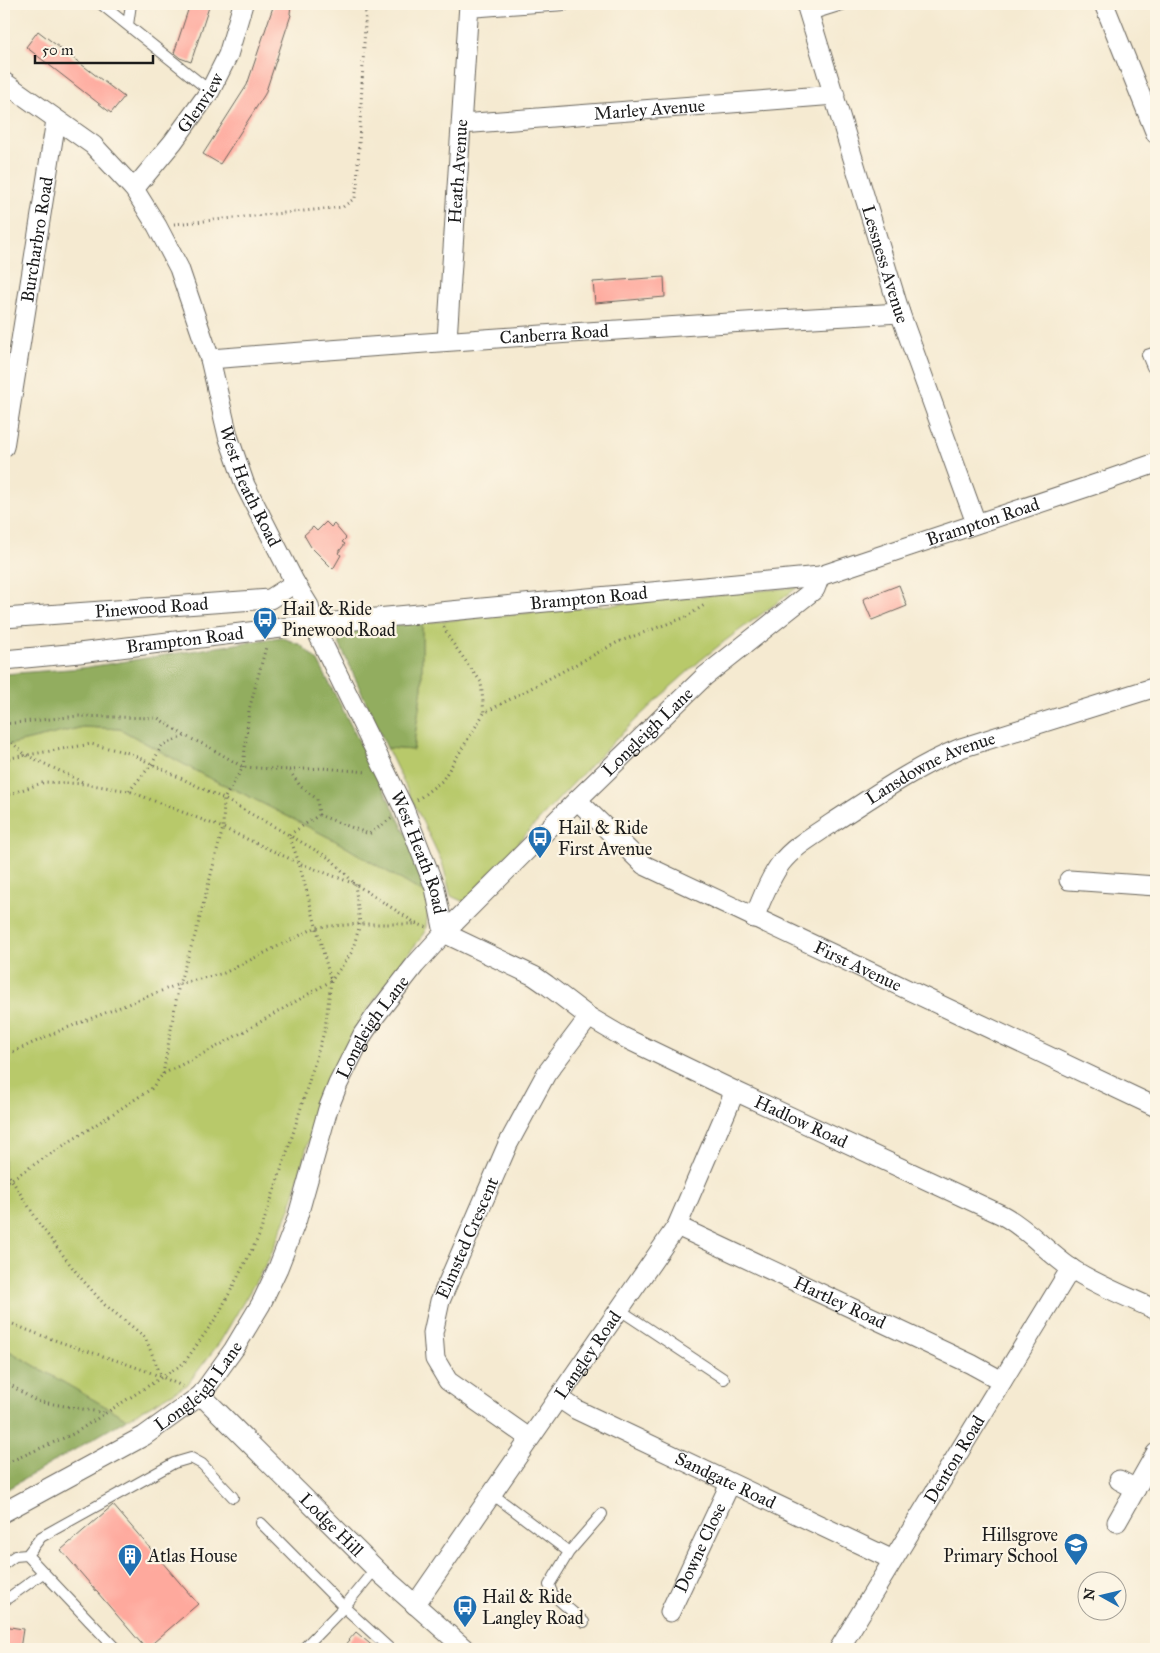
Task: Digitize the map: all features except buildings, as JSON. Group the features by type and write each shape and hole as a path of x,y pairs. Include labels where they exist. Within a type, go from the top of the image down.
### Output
{"street":[{"name":"Glenview","path":"134,190 173,142 210,91 228,55 242,4"},
{"path":"1104,4 1156,134"},
{"name":"Heath Avenue","path":"447,340 469,8"},
{"name":"Lessness Avenue","path":"808,9 900,314 976,523"},
{"name":"West Heath Road","path":"4,82 93,145 134,190 157,226 179,268 210,359 228,436 244,485 295,584 309,606 313,624 404,809 435,888 444,933"},
{"name":"Marley Avenue","path":"462,124 835,95"},
{"name":"Burcharbro Road","path":"4,448 56,120"},
{"name":"Canberra Road","path":"210,359 447,340 673,325 900,314"},
{"name":"Brampton Road","path":"4,660 79,653 313,624 820,576 1099,484 1156,463"},
{"name":"Longleigh Lane","path":"4,1512 144,1436 201,1395 234,1349 261,1304 278,1268 297,1219 328,1109 349,1059 362,1034 376,1015 415,965 444,933 576,800 705,676 815,589 820,576"},
{"name":"Pinewood Road","path":"4,618 270,599 295,584"},
{"name":"Lansdowne Avenue","path":"754,918 772,878 790,853 916,770 939,757 961,748 1156,687"},
{"name":"First Avenue","path":"576,800 644,865 1156,1107"},
{"path":"1069,880 1156,886"},
{"name":"Hadlow Road","path":"444,933 534,976 588,1017 623,1037 734,1091 1002,1215 1028,1231 1054,1256 1071,1268 1156,1310"},
{"name":"Elmsted Crescent","path":"529,1438 448,1381 435,1359 432,1333 440,1301 508,1144 546,1074 588,1017"},
{"name":"Langley Road","path":"415,1605 677,1226 734,1091"},
{"name":"Hartley Road","path":"677,1226 962,1360 1002,1381"},
{"name":"Denton Road","path":"839,1649 1071,1268"},
{"name":"Lodge Hill","path":"201,1395 376,1568 466,1649"},
{"name":"Sandgate Road","path":"559,1398 577,1410 893,1560"},
{"path":"1117,1522 1156,1453"},
{"path":"1119,1480 1136,1489"},
{"name":"Downe Close","path":"670,1612 730,1484"}],"lane":[{"path":"101,4 210,91"},
{"path":"128,25 131,4"},
{"path":"808,9 845,4"},
{"path":"469,8 565,5"},
{"path":"1152,367 1147,355 1156,352"},
{"path":"620,1310 724,1379"},
{"path":"4,1564 15,1556 27,1555 41,1537 174,1463 191,1458 202,1464 233,1497"},
{"path":"491,1493 569,1552"},
{"path":"584,1622 553,1595 550,1585 569,1552 602,1514"},
{"path":"261,1523 344,1607 390,1649"},
{"path":"27,1555 116,1649"},
{"path":"303,1649 344,1607 376,1568"},
{"path":"4,1600 43,1573"}],"path":[{"path":"157,226 342,207 355,198 366,4"},
{"path":"319,815 369,834 442,781 484,712 618,642 686,617 708,603"},
{"path":"437,612 449,638 481,682 484,712"},
{"path":"163,1074 179,984 196,932 223,828 224,799 243,767 248,710 271,629"},
{"path":"4,724 78,716 158,718 185,736 207,746 243,767 289,770 322,768 367,772 384,768"},
{"path":"4,736 26,756 86,784"},
{"path":"129,791 152,764 162,745 185,736"},
{"path":"4,759 91,744 129,753 224,799 331,859 354,884 360,924 352,952 331,981 222,1044 163,1074 151,1089 4,1184"},
{"path":"289,770 301,787 317,799 319,815"},
{"path":"4,796 44,782 86,784 129,791 223,828 299,863 354,884 416,924 444,933"},
{"path":"289,835 319,815"},
{"path":"4,1464 73,1434 184,1363 218,1314 259,1236 325,1029 331,981 299,863 289,835"},
{"path":"4,1056 59,1031 179,984 224,972 317,927 360,924 416,924"},
{"path":"4,1168 43,1229 79,1276 105,1305 145,1337 162,1376"},
{"path":"4,1320 29,1332 162,1376 201,1395"},
{"path":"4,1381 36,1401 105,1413"}],"green space":[{"path":"798,587 713,650 638,717 464,902 451,896 442,862 387,748 413,750 422,687 422,623"},
{"path":"422,623 422,687 413,750 387,748 339,643 345,630"},
{"path":"281,637 301,645 318,661 413,847 427,895 334,840 205,776 120,729 83,727 4,746 4,674 82,668"},
{"path":"83,727 120,729 205,776 334,840 427,895 428,913 425,933 397,968 362,1018 341,1054 307,1146 290,1209 269,1259 220,1342 187,1385 127,1419 4,1348 4,746"},
{"path":"4,1348 127,1419 4,1491"}],"place":[{"name":"Hail & Ride Pinewood Road","path":"265,640"},
{"name":"Hail & Ride First Avenue","path":"540,859"},
{"name":"Hillsgrove Primary School","path":"1076,1566"},
{"name":"Atlas House","path":"130,1577"},
{"name":"Hail & Ride Langley Road","path":"465,1628"}]}
